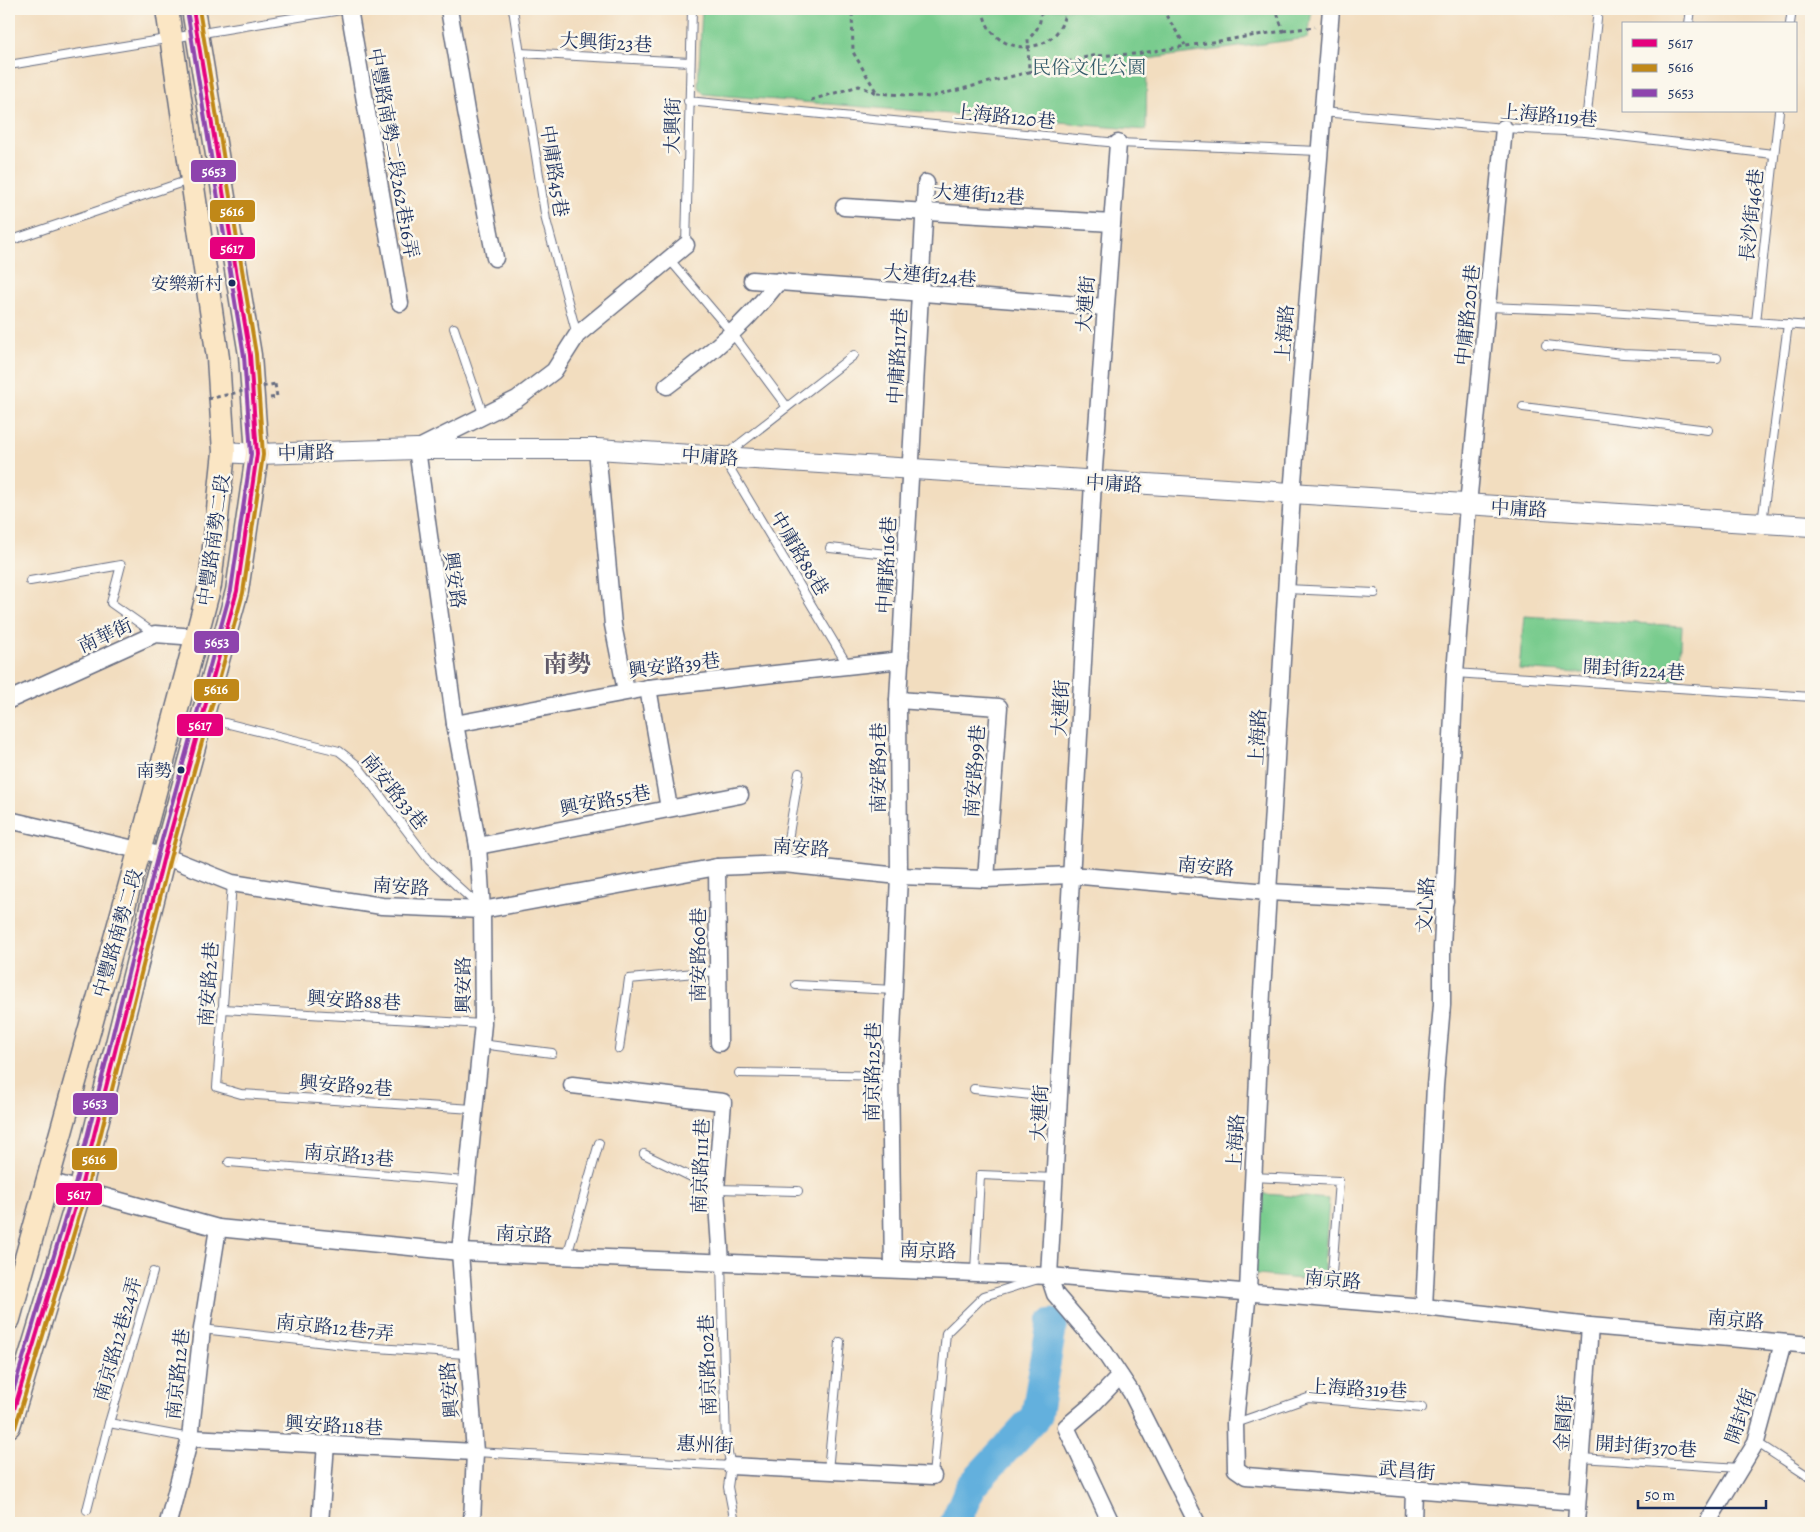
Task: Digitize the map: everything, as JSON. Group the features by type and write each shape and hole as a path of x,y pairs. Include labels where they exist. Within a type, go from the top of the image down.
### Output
{"main road":[{"name":"中豐路南勢二段","path":"9,1318 139,852 210,585 224,452 218,358 167,9"},
{"name":"中豐路南勢二段","path":"9,1426 80,1191 164,856 237,591 257,454 250,356 193,9"}],"street":[{"name":"中豐路南勢二段262巷16弄","path":"348,9 400,304"},
{"path":"449,9 466,111 495,258"},
{"name":"上海路","path":"1236,1469 1236,1423 1248,1291 1268,892 1292,494 1331,9"},
{"name":"中庸路201巷","path":"1468,505 1504,128"},
{"name":"大連街","path":"1049,1276 1093,482 1118,143"},
{"name":"中庸路117巷","path":"911,471 926,183"},
{"name":"大連街12巷","path":"844,207 1112,223"},
{"name":"中庸路","path":"417,449 483,414 517,399 554,371 577,336 686,245"},
{"name":"大連街24巷","path":"752,280 921,295 1105,307"},
{"path":"667,386 696,364 756,311 780,281"},
{"name":"中庸路","path":"224,452 257,454 417,449 597,449 911,471 1811,526"},
{"name":"興安路","path":"417,449 455,724 478,846 482,910 483,1024 465,1181 460,1252 466,1354 475,1452 472,1523"},
{"path":"597,449 613,625 626,691"},
{"name":"中庸路116巷","path":"901,660 911,471"},
{"name":"文心路","path":"1424,1307 1434,1096 1442,1005 1455,672 1468,505"},
{"name":"南華街","path":"9,700 155,634 196,637 222,646"},
{"name":"興安路39巷","path":"455,724 626,691 901,660"},
{"name":"南安路91巷","path":"899,876 898,700 901,660"},
{"path":"648,688 669,808"},
{"name":"南安路99巷","path":"898,700 999,707 986,879"},
{"name":"興安路55巷","path":"478,846 740,795"},
{"name":"南安路","path":"9,820 139,852 164,856 232,883 382,906 482,910 717,867 784,864 899,876 986,879 1070,875 1268,892 1445,901"},
{"name":"南安路60巷","path":"717,867 719,1043"},
{"name":"南京路125巷","path":"893,1268 890,1076 899,876"},
{"name":"南京路111巷","path":"572,1085 723,1102 716,1189 721,1262"},
{"name":"南京路","path":"48,1181 218,1228 460,1252 893,1268 1049,1276 1248,1291 1330,1300 1424,1307 1590,1326 1811,1345"},
{"name":"南京路12巷","path":"168,1523 190,1438 202,1329 218,1228"},
{"path":"1049,1276 1055,1294 1103,1350 1131,1392 1197,1523"},
{"name":"金園街","path":"1576,1523 1590,1326"},
{"name":"開封街","path":"1707,1523 1756,1442 1783,1343"},
{"path":"1112,1523 1066,1427 1094,1404 1120,1376"},
{"name":"興安路118巷","path":"190,1438 475,1452"},
{"path":"320,1523 326,1444"},
{"name":"惠州街","path":"732,1466 933,1476"},
{"name":"武昌街","path":"1236,1469 1246,1476 1577,1502"},
{"path":"1413,1523 1414,1490"}],"lane":[{"path":"9,65 348,9"},
{"name":"中庸路45巷","path":"513,9 546,220 577,336"},
{"name":"大興街","path":"686,245 688,101 692,9"},
{"path":"1585,132 1598,9"},
{"path":"1689,22 1691,9"},
{"path":"1790,22 1792,9"},
{"name":"大興街23巷","path":"520,53 690,62"},
{"name":"上海路120巷","path":"688,101 1118,143 1319,151"},
{"name":"上海路119巷","path":"1322,112 1504,128 1585,132 1773,154"},
{"name":"長沙街46巷","path":"1756,322 1779,112"},
{"path":"9,241 192,179"},
{"path":"670,260 732,333 787,407"},
{"path":"1488,307 1595,310 1811,326"},
{"path":"1762,523 1788,324"},
{"path":"454,328 483,414"},
{"path":"1546,345 1623,354 1717,358"},
{"path":"723,457 854,355"},
{"path":"1523,408 1708,430"},
{"name":"中庸路88巷","path":"723,457 848,666"},
{"path":"830,548 906,556"},
{"path":"30,580 120,565 111,603 155,634"},
{"path":"1286,589 1375,593"},
{"name":"開封街224巷","path":"1455,672 1811,697"},
{"name":"南安路33巷","path":"202,717 339,751 357,765 429,860 482,910"},
{"path":"784,864 799,772"},
{"name":"南安路2巷","path":"217,1087 232,883"},
{"path":"619,1049 629,979 717,972"},
{"path":"796,985 894,990"},
{"name":"興安路88巷","path":"222,1009 483,1024"},
{"path":"481,1044 552,1053"},
{"path":"739,1073 890,1076"},
{"name":"興安路92巷","path":"217,1087 241,1094 473,1109"},
{"path":"974,1089 1060,1098"},
{"path":"567,1256 599,1143"},
{"path":"644,1154 716,1189 798,1191"},
{"name":"南京路13巷","path":"230,1162 465,1181"},
{"path":"975,1272 980,1175 1055,1178"},
{"path":"1253,1177 1338,1181 1330,1300"},
{"name":"南京路102巷","path":"721,1262 726,1444 732,1466"},
{"name":"南京路12巷24弄","path":"154,1272 109,1423 190,1438"},
{"path":"933,1476 946,1333 984,1296 1049,1276"},
{"name":"南京路12巷7弄","path":"202,1329 362,1347 466,1354"},
{"path":"828,1471 840,1342"},
{"name":"上海路319巷","path":"1236,1423 1308,1398 1422,1408"},
{"path":"87,1510 109,1423"},
{"path":"1756,1442 1811,1478"},
{"name":"惠州街","path":"475,1452 732,1466"},
{"name":"開封街370巷","path":"1580,1458 1740,1468"},
{"path":"732,1466 728,1487 735,1523"}],"path":[{"path":"852,9 853,52 877,93"},
{"path":"983,9 989,29 999,39 1011,46 1029,47 1038,45 1051,38 1060,28 1065,9"},
{"path":"1029,72 1028,39 1036,31 1041,20 1039,9"},
{"path":"1162,9 1185,45"},
{"path":"1276,9 1283,31"},
{"path":"777,110 859,86 877,93 930,96 1091,56 1135,54 1185,45 1330,25"},
{"path":"208,399 274,384 277,397"}],"green space":[{"name":"民俗文化公園","path":"702,9 1312,9 1308,38 1147,59 1146,130 704,94 698,86"},
{"path":"1524,616 1682,626 1679,680 1519,669"},
{"path":"1252,1193 1329,1199 1323,1281 1246,1274"}],"waterway":[{"path":"955,1523 971,1486 1036,1416 1052,1324"}],"transit line":[{"name":"5617","path":"9,1426 80,1191 164,856 237,591 257,454 250,355 193,9"},
{"name":"5616","path":"15,1428 86,1193 170,858 243,593 263,455 256,354 199,9"},
{"name":"5653","path":"9,1405 74,1189 158,854 231,590 251,454 244,356 187,10"}],"place":[{"name":"安樂新村","path":"232,283"},
{"name":"南勢","path":"181,770"}],"district":[{"name":"南勢","path":"567,664"}]}
